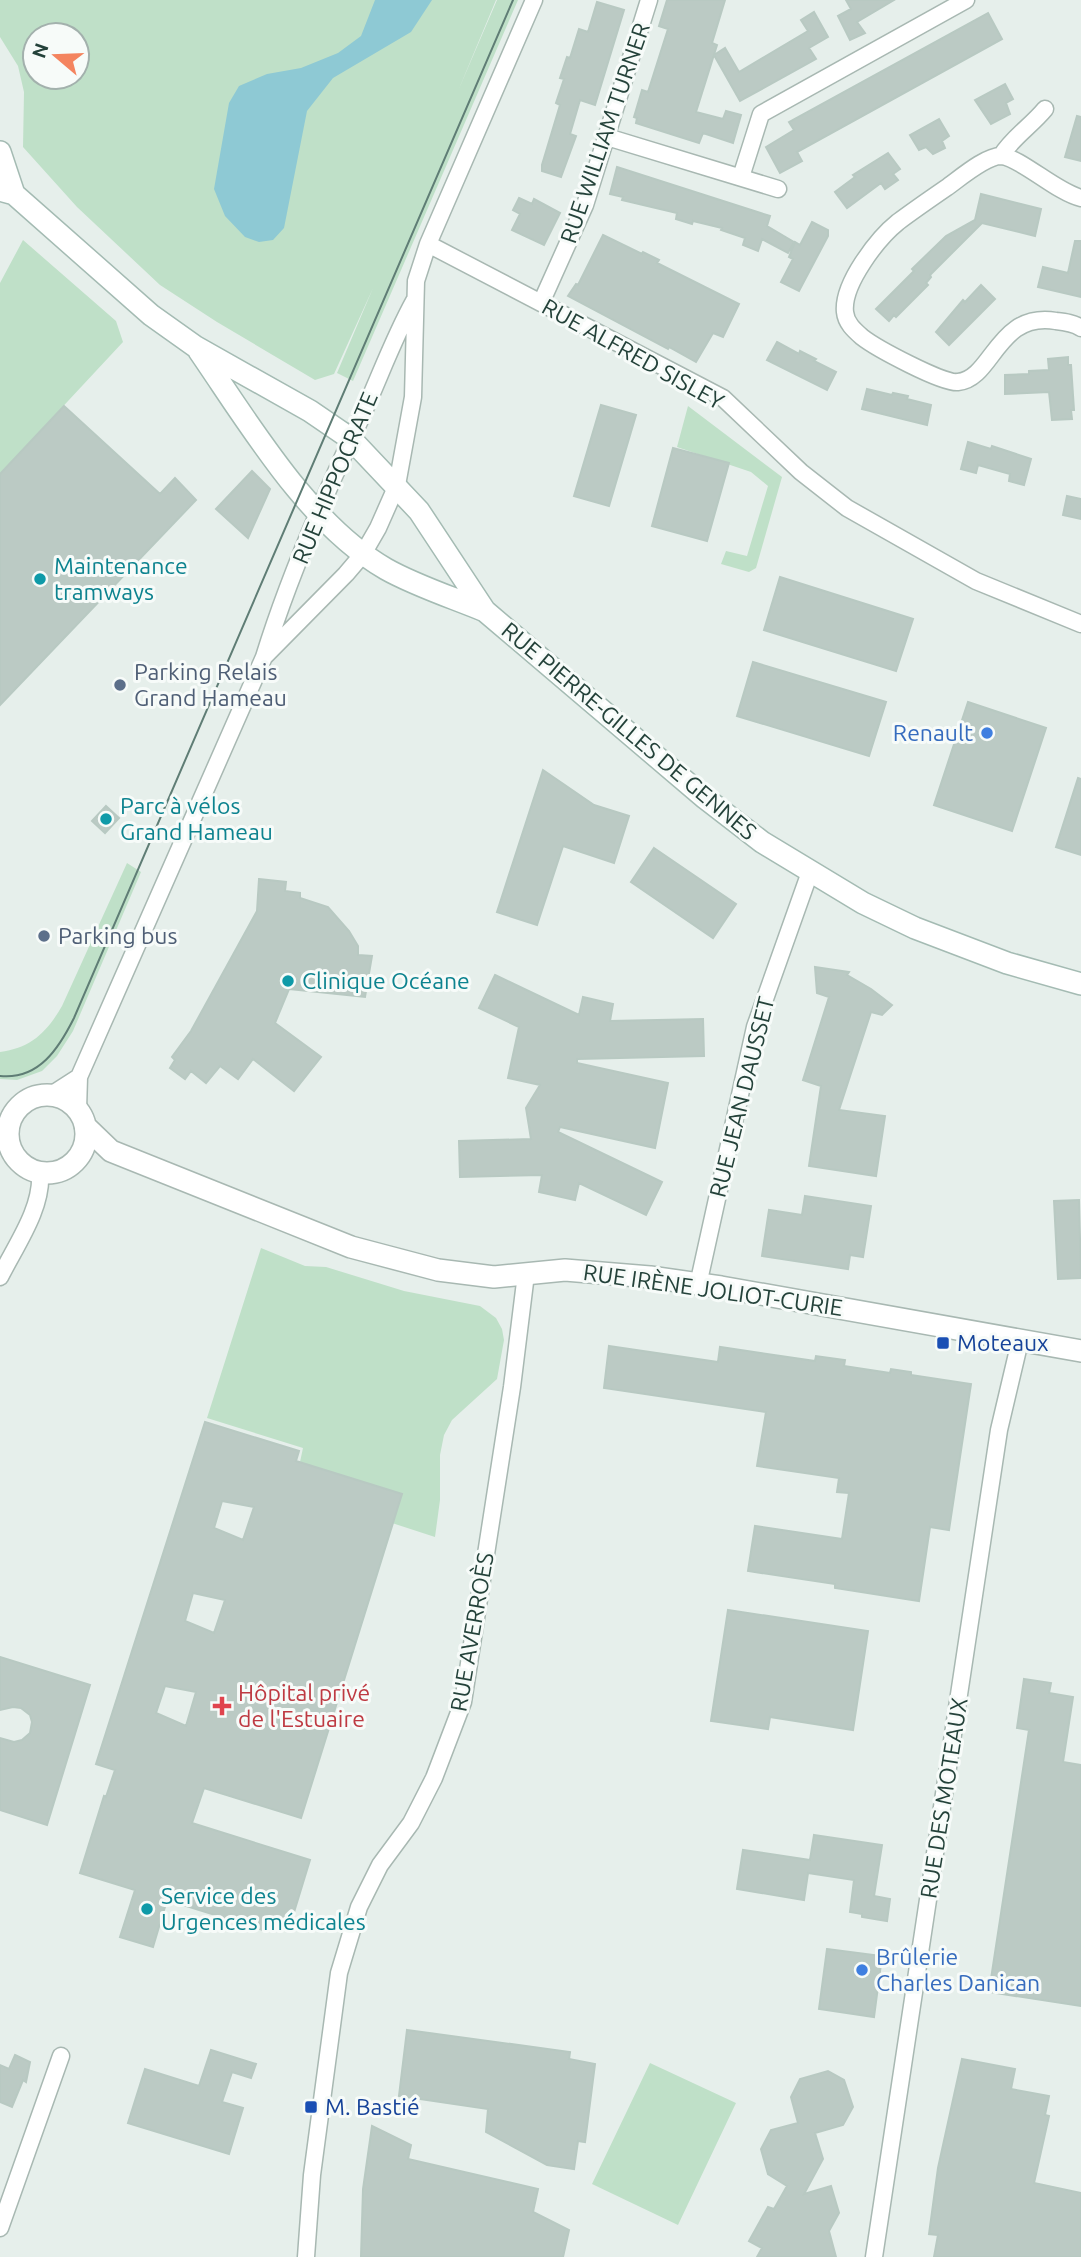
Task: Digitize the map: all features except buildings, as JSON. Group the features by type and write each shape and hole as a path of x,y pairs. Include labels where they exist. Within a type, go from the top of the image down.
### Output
{"main road":[{"name":"RUE PIERRE-GILLES DE GENNES","path":"0,152 7,192 151,315 196,347 310,411 351,439 419,511 485,611 705,799 762,842 863,903 915,928 1007,963 1081,984"},
{"name":"RUE PIERRE-GILLES DE GENNES","path":"196,347 261,442 319,514 363,554 388,570 485,611"},
{"path":"0,1107 51,1095 70,1102 81,1118 85,1141 79,1156 69,1166 55,1172 40,1172 22,1164 10,1148 4,1133 12,1117 26,1101"},
{"name":"RUE IRÈNE JOLIOT-CURIE","path":"81,1118 111,1151 351,1247 438,1270 494,1277 565,1270 601,1272 698,1285 1081,1351"},
{"path":"79,1156 111,1151"}],"street":[{"name":"RUE HIPPOCRATE","path":"264,657 346,575 363,554 379,528 397,485 413,397 416,281 428,244 534,0"},
{"name":"RUE WILLIAM TURNER","path":"541,303 585,205 649,0"},
{"path":"741,177 761,114 966,0"},
{"path":"1045,109 1008,145 1001,156 982,162 897,223 880,240 864,260 850,288 845,311 850,327 865,340 941,379 957,383 972,378 996,347 1012,332 1034,320 1076,324 1081,328"},
{"path":"607,137 778,189"},
{"path":"1001,156 1017,163 1067,195 1081,198"},
{"name":"RUE ALFRED SISLEY","path":"428,244 723,398 801,472 847,508 976,581 1081,624"},
{"name":"RUE HIPPOCRATE","path":"81,1118 79,1077 264,657 273,627 319,514 396,334 414,301"},
{"name":"RUE JEAN DAUSSET","path":"698,1285 755,1027 810,872"},
{"path":"51,1095 79,1077"},
{"path":"0,1276 35,1206 41,1188 40,1172"},
{"name":"RUE AVERROÈS","path":"306,2257 312,2175 339,1973 359,1907 380,1865 411,1823 431,1785 463,1702 512,1387 526,1274"},
{"name":"RUE DES MOTEAUX","path":"874,2257 999,1430 1020,1340"},
{"path":"0,2228 61,2056"}],"green space":[{"path":"0,0 496,0 458,91 497,0 518,0 353,381 337,373 373,288 334,374 315,380 160,285 77,207 23,147 24,91 91,91 91,21 21,21 21,79 18,66 0,37"},
{"path":"23,240 116,321 123,342 0,474 0,283"},
{"path":"688,406 782,477 756,568 749,572 721,564 726,551 747,556 768,486 751,472 677,447"},
{"path":"127,863 141,872 73,1031 57,1056 42,1071 17,1080 0,1079 0,1052 29,1043 44,1031 62,1006"},
{"path":"261,1248 305,1266 326,1267 404,1291 480,1306 496,1318 504,1340 497,1379 452,1420 444,1435 440,1455 440,1500 435,1537 392,1523 300,1462 303,1448 207,1418"},
{"path":"650,2063 736,2103 678,2225 592,2184"}],"water":[{"path":"375,0 432,0 411,32 333,78 307,111 284,228 273,240 259,242 245,237 225,216 214,189 229,103 239,86 267,74 301,68 338,53 361,36"}],"tram line":[{"path":"0,1076 26,1073 46,1060 62,1040 74,1018 513,0"}],"place":[{"name":"Maintenance tramways","path":"40,579"},
{"name":"Parking Relais Grand Hameau","path":"120,685"},
{"name":"Renault","path":"987,733"},
{"name":"Parc à vélos Grand Hameau","path":"106,819"},
{"name":"Parking bus","path":"44,936"},
{"name":"Clinique Océane","path":"288,981"},
{"name":"Moteaux","path":"943,1343"},
{"name":"Hôpital privé de l'Estuaire","path":"222,1706"},
{"name":"Service des Urgences médicales","path":"147,1909"},
{"name":"Brûlerie Charles Danican","path":"862,1970"},
{"name":"M. Bastié","path":"311,2107"}]}
